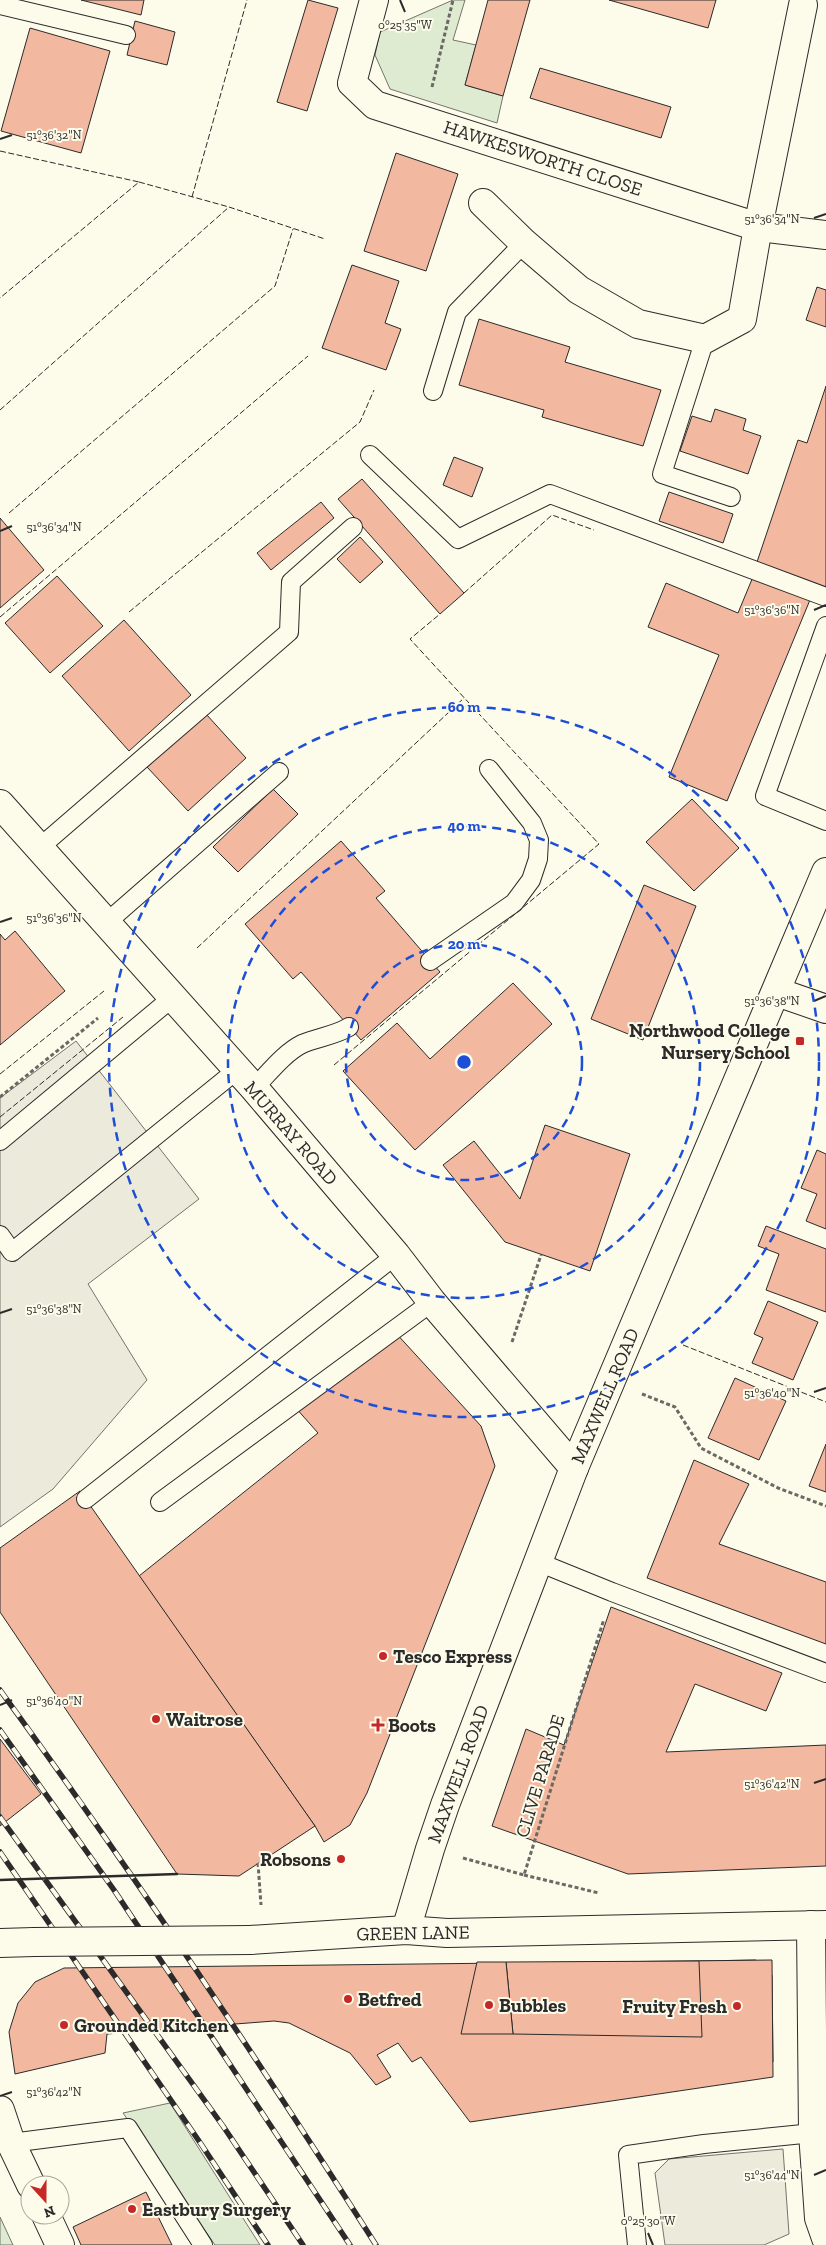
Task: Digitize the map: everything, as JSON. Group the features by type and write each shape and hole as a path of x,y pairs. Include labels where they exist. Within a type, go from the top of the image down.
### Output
{"street":[{"name":"HAWKESWORTH CLOSE","path":"374,0 352,84 375,105 758,228 826,235"},
{"path":"483,203 524,243 579,290 638,324 705,339 742,319 758,228 803,5"},
{"name":"MURRAY ROAD","path":"0,804 245,1079 574,1468"},
{"name":"MAXWELL ROAD","path":"406,1930 430,1849 574,1468 826,872"},
{"path":"776,992 826,1009"},
{"path":"818,1925 813,2133 819,2218 826,2238"},
{"name":"GREEN LANE","path":"0,1944 256,1940 406,1930 447,1933 818,1925"},
{"path":"0,2110 11,2143 26,2175"},
{"path":"51,2225 60,2245"}],"lane":[{"path":"0,5 126,35"},
{"path":"433,391 457,312 524,243"},
{"path":"705,339 662,474 731,497"},
{"path":"370,455 458,539 550,494 826,596"},
{"path":"39,848 289,632 291,582 354,527"},
{"path":"826,626 765,796 826,821"},
{"path":"430,961 514,903 532,880 536,866 539,840 532,823 490,769"},
{"path":"106,923 279,772"},
{"path":"0,1141 172,998"},
{"path":"0,1235 12,1252 130,1159 245,1079 300,1045 318,1038 338,1034 350,1028"},
{"path":"86,1498 396,1256"},
{"path":"160,1502 432,1302"},
{"path":"538,1562 826,1673"},
{"path":"11,2143 128,2128 203,2245"},
{"path":"636,2245 628,2155 704,2144 813,2133"}],"path":[{"path":"424,120 453,0"},
{"path":"0,1097 99,1016"},
{"path":"500,1380 541,1255"},
{"path":"611,1382 675,1407 700,1448 778,1488 826,1506"},
{"name":"CLIVE PARADE","path":"430,1849 524,1875 612,1592"},
{"path":"256,1940 258,1863"}],"green space":[{"path":"453,0 465,0 453,40 476,45 465,85 503,96 497,123 390,89 375,55 380,32"},
{"path":"170,2103 260,2245 215,2245 123,2113"},
{"path":"0,2217 13,2245 0,2245"}],"shaded area":[{"path":"76,1041 199,1199 88,1284 147,1380 53,1489 0,1527 0,1098"},
{"path":"783,2149 789,2234 764,2245 665,2245 655,2173 669,2159"}],"building":[{"path":"81,0 144,0 141,15"},
{"path":"308,0 338,8 307,111 277,102"},
{"path":"488,0 530,0 503,96 465,85"},
{"path":"609,0 716,0 708,28"},
{"path":"135,21 175,32 167,65 127,55"},
{"path":"30,28 110,51 81,153 1,131"},
{"path":"540,68 671,107 661,138 530,98"},
{"path":"396,153 458,174 426,271 364,251"},
{"path":"352,265 399,281 385,323 401,329 386,370 322,348"},
{"path":"817,287 826,290 826,327 806,320"},
{"path":"479,319 570,347 565,362 661,390 643,446 542,417 544,410 459,385"},
{"path":"826,386 826,592 755,568 798,440 807,443"},
{"path":"715,409 746,419 743,430 761,436 748,474 680,451 692,416 711,422"},
{"path":"454,457 483,468 472,497 443,485"},
{"path":"362,479 464,593 440,614 338,499"},
{"path":"669,492 733,514 723,543 659,521"},
{"path":"321,502 334,518 271,570 257,553"},
{"path":"0,518 44,570 0,608"},
{"path":"360,537 383,562 360,583 337,559"},
{"path":"755,572 812,595 727,801 669,777 719,655 648,627 666,583 738,613"},
{"path":"57,576 103,626 50,673 5,623"},
{"path":"124,620 191,695 129,751 62,676"},
{"path":"206,714 246,758 188,811 147,767"},
{"path":"273,789 298,814 238,872 213,847"},
{"path":"692,799 739,848 694,891 646,842"},
{"path":"341,841 385,891 376,898 440,972 361,1040 301,972 293,979 245,924"},
{"path":"644,885 696,906 643,1040 591,1019"},
{"path":"15,931 65,991 0,1045 0,934 5,940"},
{"path":"513,983 552,1024 415,1150 343,1071 397,1023 430,1059"},
{"path":"545,1125 630,1154 590,1271 505,1242 443,1165 474,1141 520,1199"},
{"path":"817,1150 826,1154 826,1229 806,1221 817,1194 801,1188"},
{"path":"766,1226 826,1249 826,1312 766,1290 779,1254 758,1246"},
{"path":"768,1301 818,1322 793,1380 752,1363 763,1338 754,1334"},
{"path":"394,1331 481,1426 495,1466 367,1793 350,1825 324,1842 315,1826 139,1576 318,1433 295,1407"},
{"path":"735,1378 786,1401 759,1460 708,1438"},
{"path":"826,1444 826,1492 809,1486"},
{"path":"694,1460 749,1484 719,1544 826,1582 826,1644 647,1578"},
{"name":"Waitrose","path":"80,1491 315,1826 239,1876 177,1874 0,1612 0,1548"},
{"path":"611,1607 782,1673 766,1711 695,1684 666,1752 826,1745 826,1866 628,1874 492,1826 526,1729 564,1745"},
{"path":"0,1739 41,1794 0,1826"},
{"name":"Fruity Fresh","path":"756,1960 772,1975 773,2062 704,2069 699,1961"},
{"path":"772,1960 773,2077 470,2122 421,2057 412,2062 398,2043 377,2055 391,2077 376,2085 350,2053 289,2023 274,2021 107,2034 105,2053 15,2074 9,2032 18,2003 35,1982 64,1968"},
{"path":"699,1961 702,2037 513,2034 506,1962"},
{"name":"Bubbles","path":"477,1962 506,1962 513,2034 461,2034"},
{"name":"Eastbury Surgery","path":"146,2192 172,2245 81,2245 73,2227"}],"railway":[{"path":"0,1690 192,1964 376,2245"},
{"path":"0,1730 114,1890 350,2245"},
{"path":"0,1817 223,2126 303,2245"},
{"path":"0,1852 199,2141 268,2245"}],"fence":[{"path":"192,197 247,0"},
{"path":"0,151 139,182 0,298"},
{"path":"139,182 229,207"},
{"path":"0,410 229,207 325,239"},
{"path":"9,513 275,286 293,229"},
{"path":"0,617 308,356"},
{"path":"129,612 360,422 374,390"},
{"path":"464,593 552,515 594,530"},
{"path":"334,1065 599,844 410,639 440,614"},
{"path":"197,948 464,698"},
{"path":"0,1074 104,991"},
{"path":"0,1117 123,1017"},
{"path":"683,1345 826,1402"}],"wall":[{"path":"0,1880 177,1874"}],"place":[{"name":"Northwood College Nursery School","path":"800,1041"},
{"name":"Tesco Express","path":"383,1656"},
{"name":"Waitrose","path":"156,1719"},
{"name":"Boots","path":"378,1725"},
{"name":"Robsons","path":"341,1859"},
{"name":"Betfred","path":"348,1999"},
{"name":"Bubbles","path":"489,2005"},
{"name":"Fruity Fresh","path":"737,2006"},
{"name":"Grounded Kitchen","path":"64,2025"},
{"name":"Eastbury Surgery","path":"132,2209"}]}
